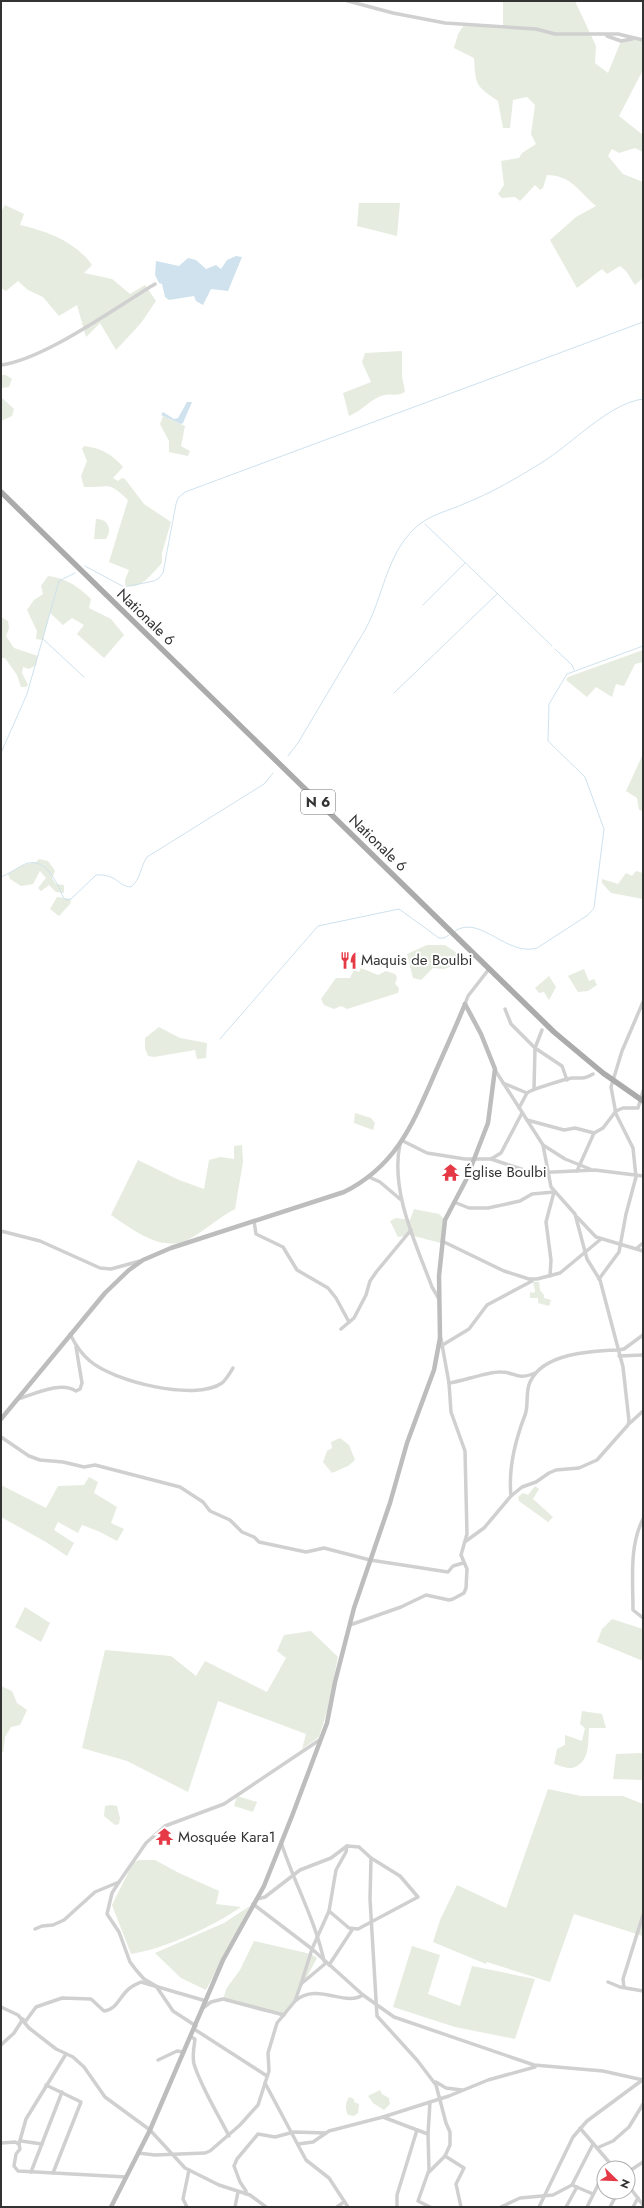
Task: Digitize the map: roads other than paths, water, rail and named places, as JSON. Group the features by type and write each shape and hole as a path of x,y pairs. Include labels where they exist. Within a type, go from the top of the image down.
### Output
{"main road":[{"name":"Nationale 6","path":"1,492 554,1032 613,1081 642,1100"}],"street":[{"path":"348,1 393,13 445,23 536,29 555,34 618,34 643,40"},
{"path":"1,365 24,359 53,345 155,284"},
{"path":"1,1231 40,1240 100,1268 111,1269 143,1260 171,1248 344,1192 369,1177 383,1165 402,1143 417,1116 468,996 489,969"},
{"path":"599,1279 617,1257 636,1175 633,1148 619,1121 611,1087 622,1051 643,1002"},
{"path":"465,1004 481,1034 502,1083 543,1145 547,1173 554,1192 575,1214 590,1233 601,1240 621,1243 643,1251"},
{"path":"505,1010 511,1024 535,1048 562,1066 567,1080"},
{"path":"534,1089 535,1048 542,1030"},
{"path":"111,2207 150,2130 223,1960 264,1886 329,1718 335,1682 350,1625 370,1560 390,1503 407,1443 434,1370 440,1338 439,1299 442,1241 445,1220 474,1159 488,1123 495,1069"},
{"path":"519,1108 527,1093 534,1089 567,1080 585,1079 593,1074"},
{"path":"502,1083 527,1093"},
{"path":"577,1171 594,1133 603,1128 616,1111 629,1107 638,1108 642,1100 643,1091"},
{"path":"491,1159 501,1152 522,1113"},
{"path":"527,1120 564,1130 575,1128 594,1133"},
{"path":"402,1143 431,1154 474,1159 491,1159 523,1170 547,1173 593,1170"},
{"path":"402,1143 398,1158 401,1200 411,1230 439,1299"},
{"path":"543,1145 579,1166 593,1170 643,1176"},
{"path":"369,1177 380,1182 401,1200"},
{"path":"454,1202 469,1208 488,1208 520,1201 532,1194 554,1192"},
{"path":"550,1276 551,1260 546,1222 554,1192"},
{"path":"575,1214 581,1242 587,1259 599,1279 618,1350 625,1387 628,1425"},
{"path":"254,1221 256,1234 283,1247 297,1270 328,1288 336,1298 349,1322"},
{"path":"341,1329 358,1313 374,1275 411,1230"},
{"path":"438,1351 442,1345 469,1330 487,1304 534,1279 550,1276 560,1272 601,1240"},
{"path":"442,1241 504,1271 534,1279"},
{"path":"637,1248 643,1243"},
{"path":"1,1419 105,1293 129,1270 143,1260"},
{"path":"70,1334 76,1346 98,1367 125,1379 160,1388 194,1391 215,1387 223,1382 233,1368"},
{"path":"510,1496 510,1484 516,1439 525,1414 528,1388 538,1372 548,1364 568,1354 624,1349 643,1335"},
{"path":"350,1625 401,1607 426,1595 453,1600 464,1593 466,1588 467,1569 463,1563 461,1555 465,1542 467,1506 464,1450 451,1412 449,1383 440,1338"},
{"path":"16,1399 57,1388 71,1388 76,1391 80,1389 82,1383 76,1346"},
{"path":"619,1356 643,1355"},
{"path":"449,1383 502,1372 513,1376 524,1376 538,1372"},
{"path":"465,1542 484,1528 510,1496 522,1487 536,1482 556,1470 579,1468 597,1460 628,1425 643,1411"},
{"path":"1,1437 29,1456 40,1460 62,1462 84,1467 95,1465 180,1487 203,1502 210,1510 230,1520 242,1532 254,1537 257,1542 306,1552 324,1548 370,1560 448,1572 453,1566 463,1563"},
{"path":"643,1519 638,1530 631,1581 634,1610 643,1618"},
{"path":"267,2076 173,2011 156,1986 144,1979 130,1962 119,1932 107,1914 112,1893 119,1882 146,1843 165,1826 224,1804 322,1738"},
{"path":"281,1842 293,1875 310,1912 326,1963"},
{"path":"256,1899 271,1894 293,1875 310,1866 331,1858 347,1846 359,1847 371,1858 400,1876 418,1897 358,1930 352,1930 329,1911"},
{"path":"138,2153 174,2155 197,2154 210,2151 229,2136 258,2106 267,2076 269,2049 277,2023 295,2001 312,1949 329,1911 336,1870 346,1852 347,1846"},
{"path":"371,1858 370,1899 376,1974 375,2005 378,2019 434,2080 446,2088 462,2090"},
{"path":"35,1929 42,1926 53,1925 64,1920 95,1892 119,1882"},
{"path":"253,1904 312,1949 375,2005 394,2017 516,2060 538,2066 603,2071 642,2080"},
{"path":"624,1987 623,1979 643,1915"},
{"path":"301,1984 326,1963 352,1930"},
{"path":"1,2045 14,2034 36,2007 62,1998 91,1999 104,2011 109,2010 114,2007 130,1987 141,1982 206,2001"},
{"path":"608,1982 643,1991"},
{"path":"295,2001 307,1995 330,1994 347,2000 363,1995"},
{"path":"203,2008 210,2002 223,1999 284,2015"},
{"path":"1,2007 24,2021 46,2041 73,2057 84,2067 105,2097 150,2130 174,2155 179,2164 238,2192 256,2198 266,2207"},
{"path":"191,2037 194,2039 194,2064 210,2099 217,2110 220,2122 229,2136"},
{"path":"158,2060 178,2051 184,2052"},
{"path":"66,2054 26,2119 20,2149 16,2154 14,2166 18,2171 126,2177"},
{"path":"246,2194 234,2166 258,2134 275,2137 291,2133 326,2133 441,2099 462,2090 538,2066"},
{"path":"429,2172 445,2156 450,2145 450,2132 444,2118 441,2099 434,2080"},
{"path":"539,2207 573,2137 580,2128 608,2104 642,2080"},
{"path":"265,2084 306,2160 329,2178 348,2207"},
{"path":"46,2085 81,2102 53,2173"},
{"path":"31,2172 62,2092"},
{"path":"430,2102 428,2134 429,2172 418,2201 430,2207"},
{"path":"597,2148 613,2141 629,2127 643,2104"},
{"path":"383,2117 428,2134"},
{"path":"580,2128 608,2160"},
{"path":"397,2207 397,2195 417,2130"},
{"path":"298,2144 313,2142 326,2133"},
{"path":"1,2143 15,2142 42,2144"},
{"path":"501,2207 520,2198 552,2195 572,2185 594,2144"},
{"path":"445,2156 464,2168 456,2184 461,2207"},
{"path":"187,2207 183,2199 189,2170"},
{"path":"572,2185 593,2194"},
{"path":"566,2207 577,2187"},
{"path":"586,2207 596,2188"},
{"path":"230,2207 235,2207 238,2192"},
{"path":"636,2195 643,2205"},
{"path":"633,2207 638,2198"},
{"path":"337,2207 344,2202"}],"water":[{"path":"236,256 242,257 228,291 211,289 203,305 196,301 194,296 169,300 165,297 162,284 159,283 155,275 156,261 179,266 188,258 196,260 206,269 216,265 221,269 227,260"},
{"path":"187,402 192,402 183,423 181,424 161,415 163,412 174,419 178,418"}],"waterway":[{"path":"85,566 124,587 154,581 163,573 176,504 178,498 185,492 643,322"},
{"path":"288,756 298,743 365,630 377,604 397,551 415,528 433,516 476,499 514,479 553,455 604,416 630,402 643,399"},
{"path":"425,524 552,646"},
{"path":"423,605 465,563"},
{"path":"1,753 27,694 59,581 75,573"},
{"path":"394,693 497,594"},
{"path":"43,639 84,677"},
{"path":"455,931 464,927 474,928 484,931 515,947 526,949 537,948 588,915 594,908 604,829 585,777 548,741 549,704 567,674 643,646"},
{"path":"555,649 572,665 574,670"},
{"path":"1,877 23,865 37,863 49,871 66,900 71,899 96,875 109,876 123,885 131,887 139,877 147,857 264,784 273,773"},
{"path":"220,1039 318,926 399,909 439,938 444,938 449,935"},
{"path":"1,1023 1,1033"}],"place":[{"name":"Maquis de Boulbi","path":"348,960"},
{"name":"Église Boulbi","path":"451,1172"},
{"name":"Mosquée Kara1","path":"165,1837"}]}
